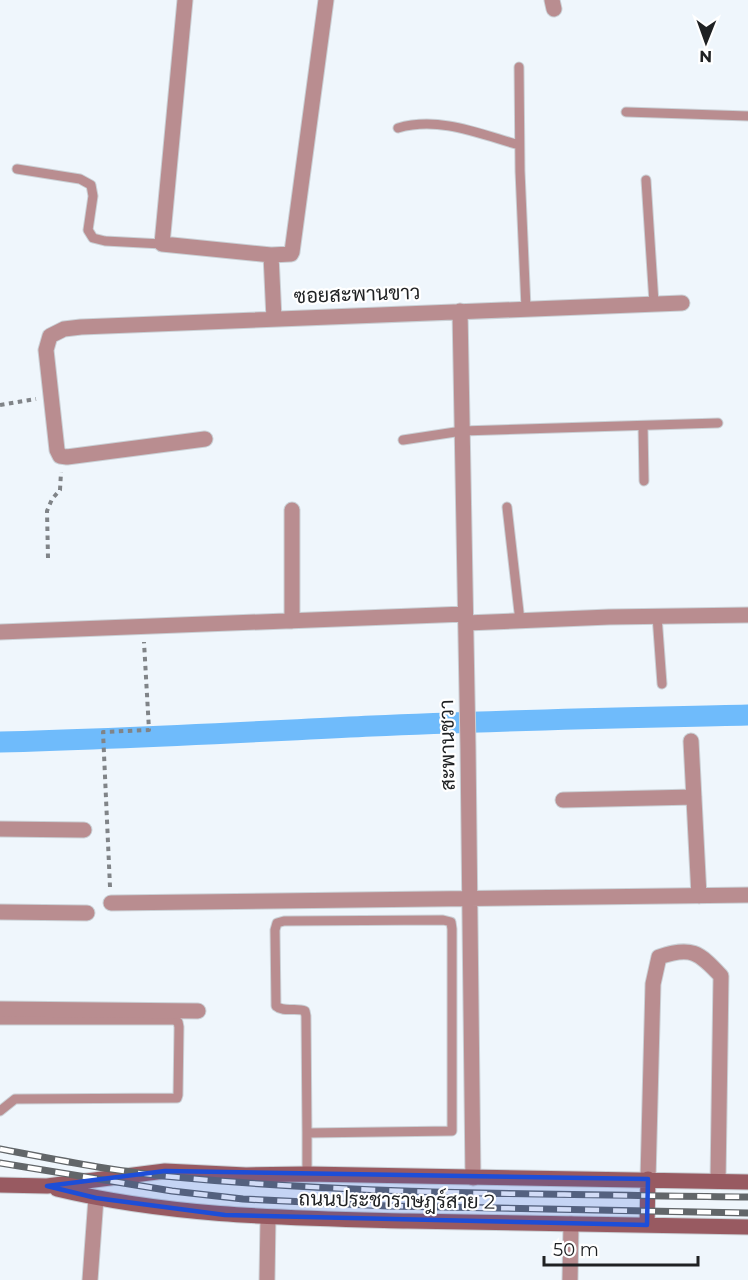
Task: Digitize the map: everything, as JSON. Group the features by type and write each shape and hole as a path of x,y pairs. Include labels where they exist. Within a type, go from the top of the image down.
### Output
{"main road":[{"name":"ถนนประชาราษฎร์สาย 2","path":"0,1185 47,1186 165,1171 246,1175 307,1174 748,1182"},
{"path":"647,1226 648,1179"},
{"name":"ถนนประชาราษฎร์สาย 2","path":"47,1186 96,1198 268,1218 748,1227"}],"street":[{"path":"185,0 162,244 272,255 291,254 292,252 326,0"},
{"path":"272,255 274,319"},
{"name":"ซอยสะพานขาว","path":"51,396 46,350 50,336 64,330 81,327 682,303"},
{"name":"สะพานชวา","path":"460,311 473,1178"},
{"path":"51,396 62,454 205,439"},
{"path":"292,510 292,621"},
{"path":"0,632 292,621 465,618 520,621 748,615"},
{"path":"691,741 699,896"},
{"path":"563,800 694,797"},
{"path":"0,829 84,830"},
{"path":"111,903 748,895"},
{"path":"0,912 87,913"},
{"path":"648,1179 653,984 659,957 679,950 704,957 721,976 718,1181"},
{"path":"0,1009 198,1011"},
{"path":"90,1280 96,1198"},
{"path":"267,1280 268,1218"},
{"path":"570,1280 571,1224"}],"lane":[{"path":"519,67 519,145 526,308"},
{"path":"626,112 748,116"},
{"path":"398,128 412,124 447,125 519,145"},
{"path":"16,169 80,179 91,185 93,196 88,230 93,238 105,241 162,244"},
{"path":"646,180 654,303"},
{"path":"403,440 462,431 718,423"},
{"path":"643,426 644,481"},
{"path":"507,507 520,621"},
{"path":"657,616 662,684"},
{"path":"307,1133 452,1131 451,922 443,920 284,921 278,923 275,930 276,1006 280,1009 300,1009 305,1011 306,1016 307,1174"},
{"path":"0,1020 174,1020 178,1024 178,1095 175,1099 15,1099 0,1111"}],"path":[{"path":"0,405 51,396"},
{"path":"48,558 47,511 52,499 60,490 62,454"},
{"path":"111,903 103,732 149,730 143,627"}],"highlighted area":[{"path":"165,1171 648,1179 647,1225 225,1215 96,1198 47,1186"}],"waterway":[{"path":"0,742 466,722 748,715"}],"railway":[{"path":"0,1149 131,1172 246,1183 461,1193 748,1197"},
{"path":"0,1163 172,1191 243,1199 388,1206 748,1213"}]}
